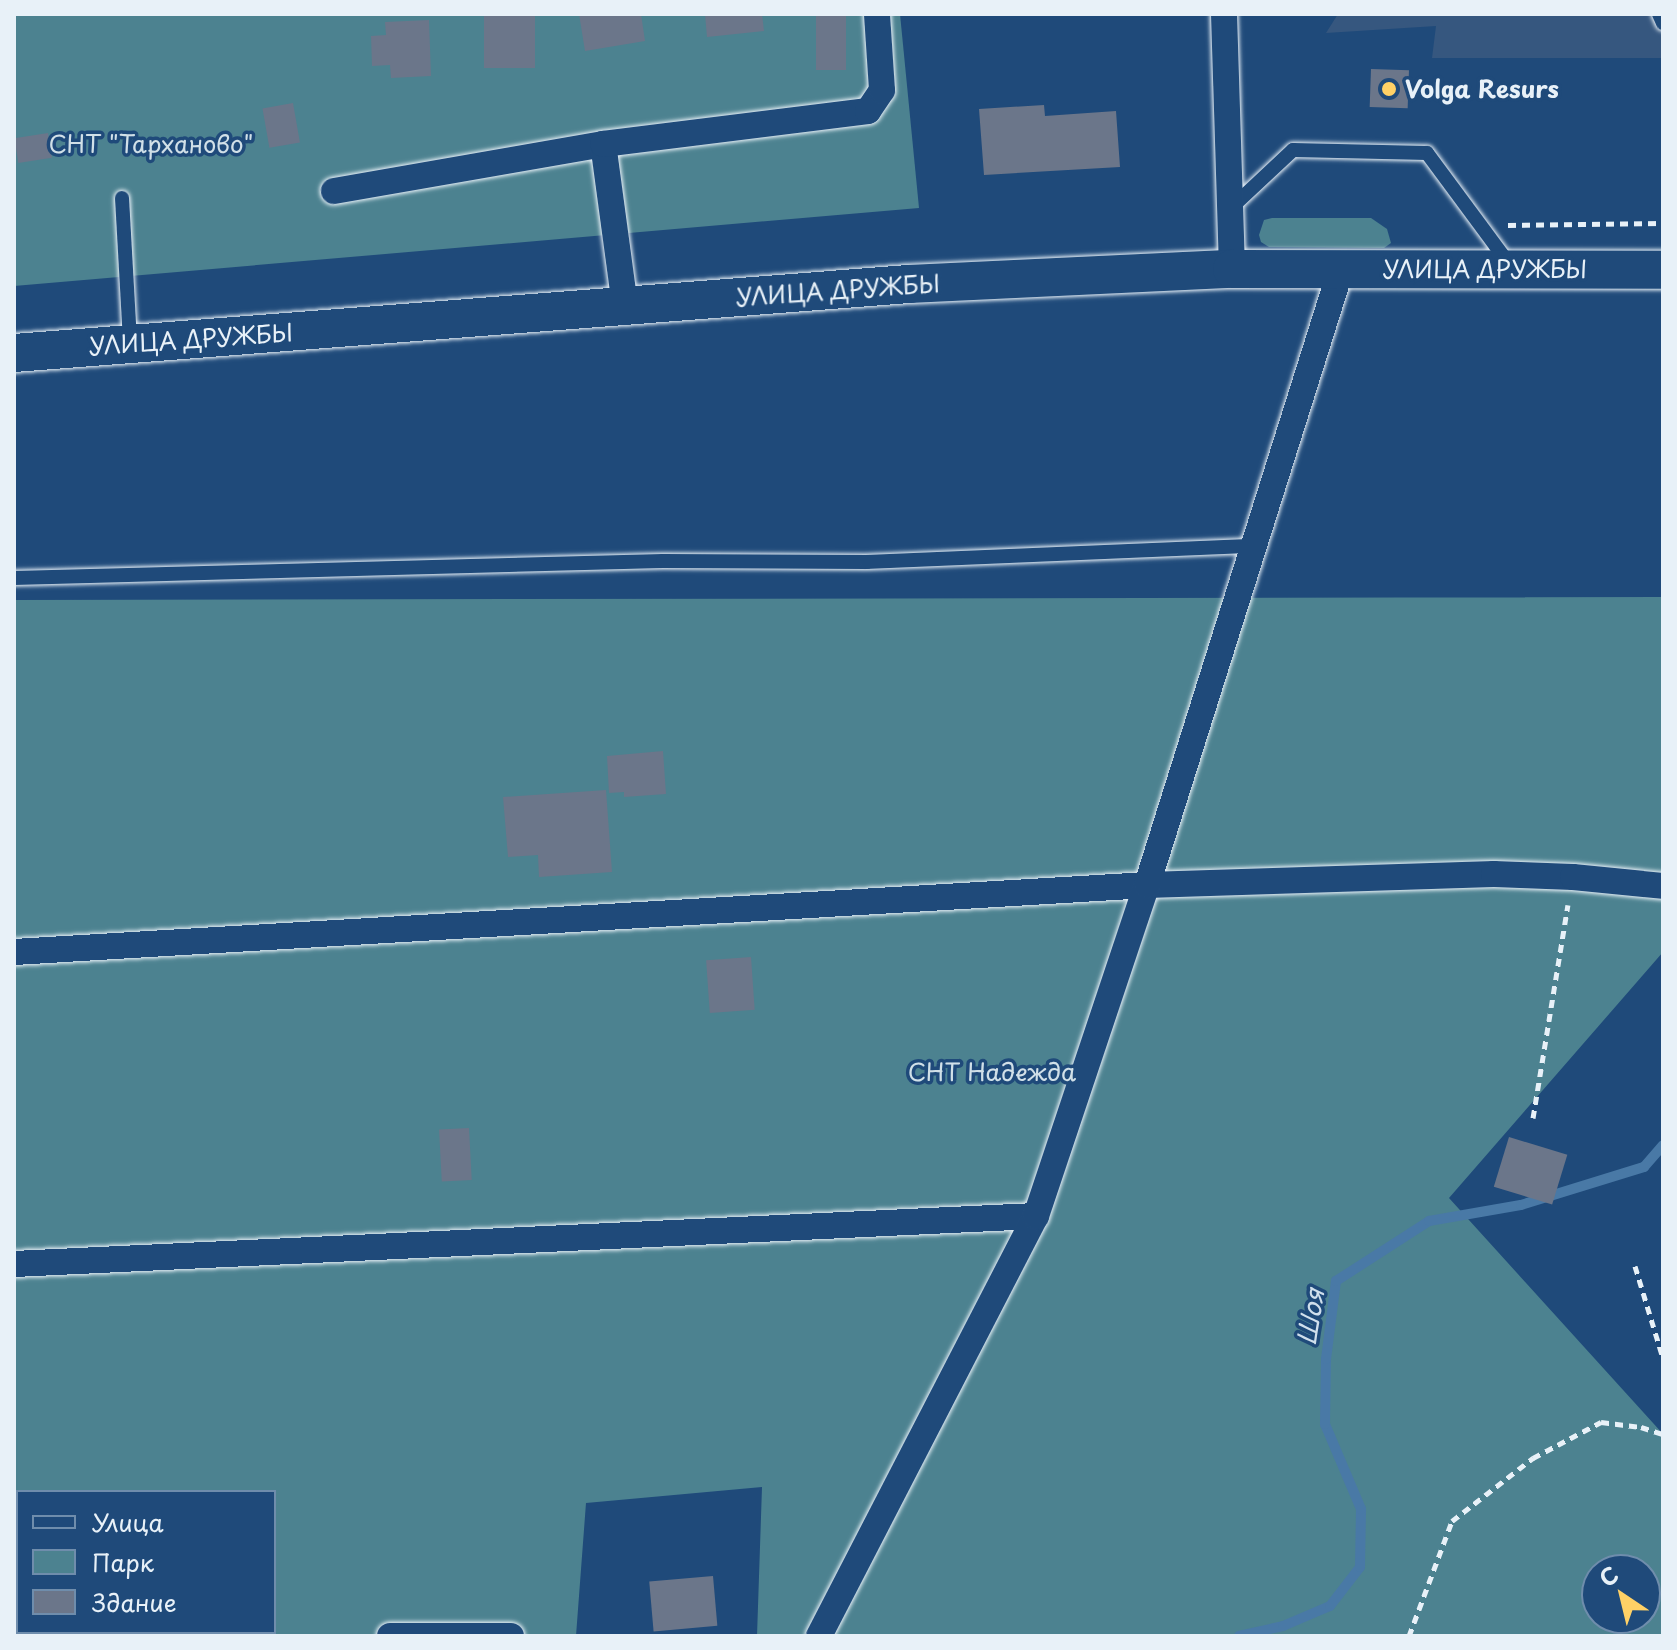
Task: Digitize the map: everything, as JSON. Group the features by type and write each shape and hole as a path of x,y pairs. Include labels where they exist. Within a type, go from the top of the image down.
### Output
{"main road":[{"name":"УЛИЦА ДРУЖБЫ","path":"14,353 909,284 1232,269 1663,270"}],"street":[{"path":"334,191 603,144 868,111 882,90 877,14"},
{"path":"1224,14 1232,269"},
{"path":"603,144 625,306"},
{"path":"819,1636 1036,1216 1147,885 1341,269"},
{"path":"14,952 1147,885 1494,874 1573,877 1663,886"},
{"path":"14,1264 1036,1216"},
{"path":"390,1636 511,1636"}],"lane":[{"path":"1659,14 1663,23"},
{"path":"1230,209 1293,150 1427,153 1513,269"},
{"path":"122,198 130,344"},
{"path":"14,578 663,561 867,562 1253,546"}],"path":[{"path":"1481,225 1663,223"},
{"path":"1533,1118 1573,877"},
{"path":"1635,1266 1663,1358"},
{"path":"1409,1636 1452,1521 1533,1458 1601,1422 1641,1427 1663,1434"}],"shaded area":[{"path":"1338,14 1663,14 1663,58 1432,58 1436,26 1326,33"}],"green space":[{"name":"СНТ \"Тарханово\"","path":"14,14 900,14 919,208 14,286"},
{"path":"1371,218 1387,229 1391,243 1384,248 1269,247 1261,242 1259,235 1264,220"},
{"name":"СНТ Надежда","path":"1663,597 1663,952 1449,1198 1663,1434 1663,1636 757,1636 762,1487 586,1503 576,1636 14,1636 14,600"}],"building":[{"path":"484,14 535,14 535,68 484,68"},
{"path":"579,14 641,14 645,41 585,51"},
{"path":"705,14 762,14 764,31 707,37"},
{"path":"816,14 846,14 846,70 816,70"},
{"path":"429,20 431,76 391,78 390,65 372,66 371,36 386,35 385,22"},
{"name":"Volga Resurs","path":"1371,69 1409,70 1408,108 1370,107"},
{"path":"293,103 300,142 269,148 262,108"},
{"path":"1044,105 1045,116 1116,111 1120,167 984,175 979,109"},
{"path":"48,133 52,158 18,163 14,138"},
{"path":"663,751 666,794 624,797 624,792 609,793 607,756"},
{"path":"606,790 612,872 539,877 538,855 508,857 503,797"},
{"path":"751,957 755,1010 710,1013 706,960"},
{"path":"469,1128 472,1180 442,1181 439,1130"},
{"path":"1509,1137 1567,1155 1552,1205 1494,1187"},
{"path":"713,1576 717,1626 654,1631 649,1582"}],"waterway":[{"name":"Шоя","path":"1239,1636 1283,1626 1330,1606 1360,1567 1361,1509 1325,1424 1326,1359 1336,1281 1429,1221 1521,1205 1644,1167 1663,1145"}],"place":[{"name":"Volga Resurs","path":"1389,89"}]}
